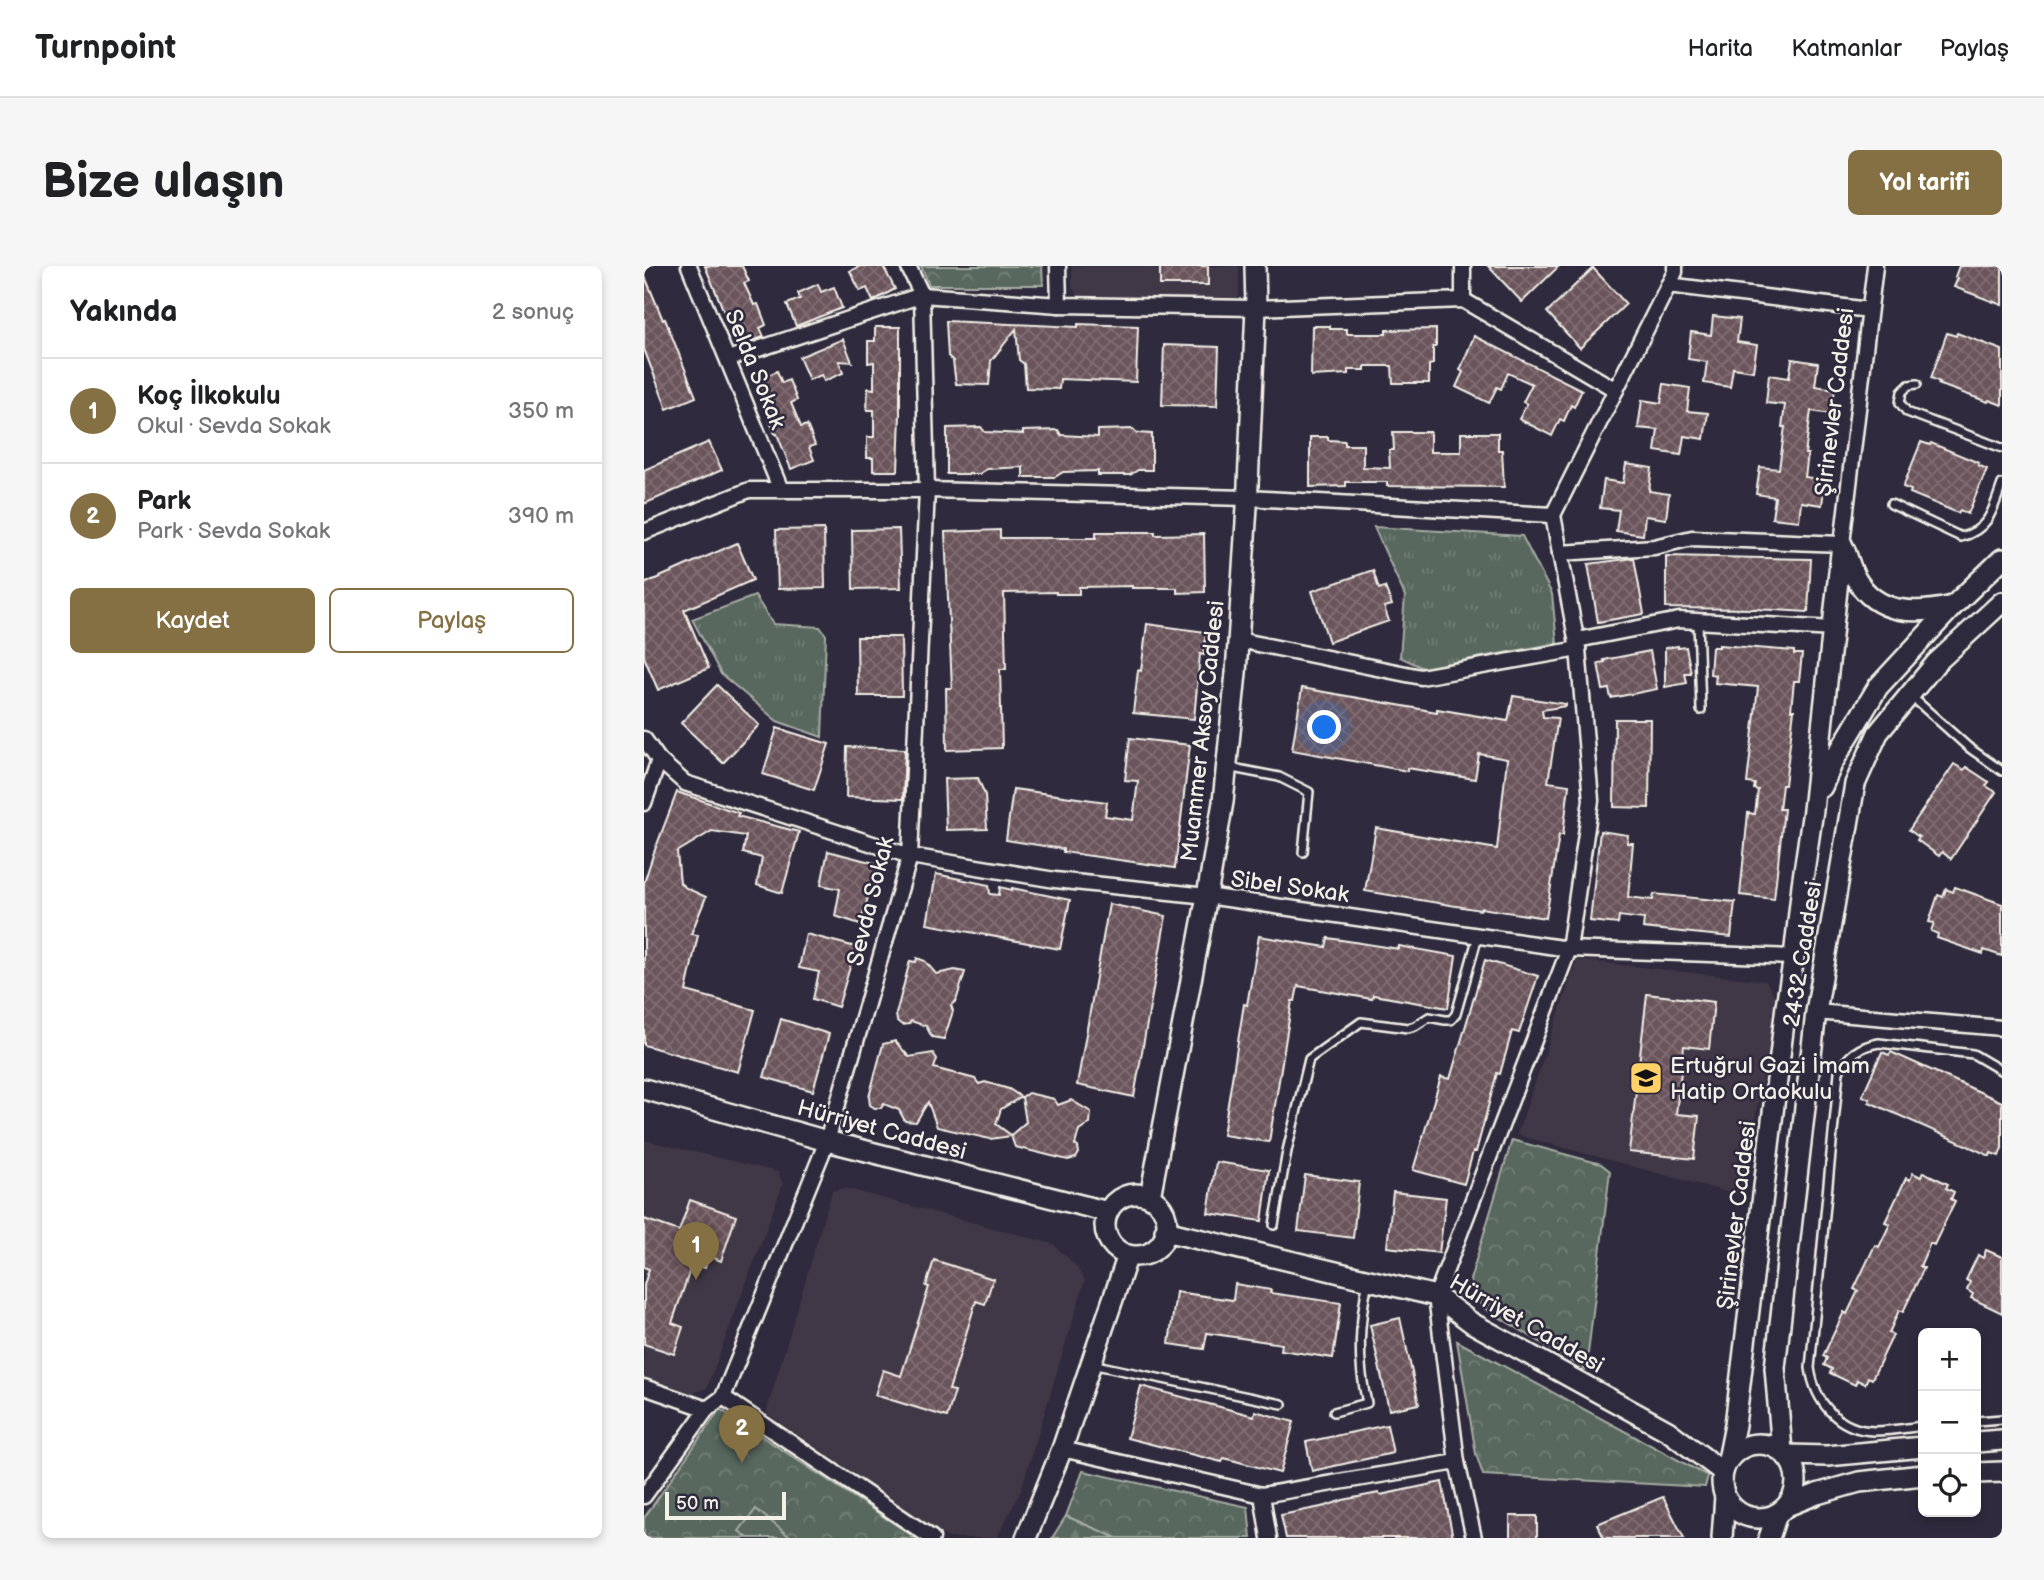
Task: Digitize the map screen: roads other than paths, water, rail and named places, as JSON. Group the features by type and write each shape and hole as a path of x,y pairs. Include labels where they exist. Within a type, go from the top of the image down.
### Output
{"street":[{"name":"Selda Sokak","path":"689,266 782,490"},
{"name":"Sevda Sokak","path":"723,1397 827,1141 910,856 927,490 922,295 908,266"},
{"path":"1058,266 1059,305"},
{"name":"Muammer Aksoy Caddesi","path":"1150,1197 1207,897 1227,767 1247,498 1255,266"},
{"path":"1463,266 1463,300"},
{"path":"1474,1538 1457,1462 1436,1296 1569,949 1591,800 1578,644 1553,515 1675,272 1675,266"},
{"name":"Şirinevler Caddesi","path":"1842,544 1869,310 1877,268"},
{"path":"1668,285 1869,310"},
{"path":"728,359 922,295 1059,305 1255,308 1463,300 1616,390"},
{"path":"644,532 749,490 927,490 1247,498 1553,515"},
{"path":"1560,553 1654,547 1692,538 1842,544"},
{"path":"1842,544 1862,587 1868,595 1889,607 1908,612 1929,612 1953,606"},
{"path":"1813,810 1842,544"},
{"path":"1813,810 1833,762 1878,687 1953,606 2002,559"},
{"name":"2432 Caddesi","path":"1785,1453 1775,1368 1816,1012 1855,784 1878,733 1936,663 2002,603"},
{"path":"1238,640 1421,677 1679,620 1833,629"},
{"name":"Sibel Sokak","path":"644,739 659,760 685,783 910,856 1055,880 1207,897 1569,949 1794,957"},
{"path":"644,803 659,760"},
{"name":"Şirinevler Caddesi","path":"1722,1538 1725,1496 1722,1484 1735,1425 1786,1006 1813,810"},
{"path":"1816,1012 2002,1028"},
{"name":"Hürriyet Caddesi","path":"644,1089 827,1141 1108,1212"},
{"path":"1140,1194 1150,1197 1163,1209 1166,1217 1161,1243 1154,1250 1137,1256 1128,1255 1111,1243 1105,1223 1108,1212 1121,1198 1140,1194"},
{"name":"Hürriyet Caddesi","path":"1165,1231 1436,1296 1472,1323 1668,1431 1725,1466"},
{"path":"1026,1538 1062,1449 1128,1255"},
{"path":"644,1387 707,1409"},
{"path":"644,1496 707,1409 723,1397 932,1538"},
{"path":"1981,1442 2002,1440"},
{"path":"1725,1466 1736,1451 1747,1445 1772,1445 1785,1453 1796,1471 1797,1484 1794,1496 1782,1510 1769,1538"},
{"path":"1785,1453 1827,1456 1918,1447"},
{"path":"1062,1449 1262,1495 1457,1462"},
{"path":"1981,1473 2002,1472"},
{"path":"1725,1496 1732,1507 1742,1514 1753,1518 1766,1518 1817,1494 1859,1482 1918,1476"},
{"path":"1262,1495 1269,1538"}],"lane":[{"path":"1917,384 1909,385 1902,392 1900,403 1907,412 2002,448"},
{"path":"1891,504 1961,537 1977,531 1987,522 2002,484"},
{"path":"1698,621 1700,710"},
{"path":"1910,695 1968,747 2002,771"},
{"path":"1227,767 1279,777 1309,792 1303,852"},
{"path":"1274,1224 1287,1151 1309,1059 1361,1022 1408,1028 1429,1017 1451,1020 1478,936"},
{"path":"1918,1427 1876,1431 1852,1427 1831,1414 1816,1393 1812,1381 1810,1368 1839,1072 1847,1059 1860,1048 1879,1043 1973,1054 2002,1071"},
{"path":"1335,1412 1367,1403 1361,1371 1359,1335 1368,1280"},
{"path":"1091,1364 1282,1404"},
{"path":"1981,1421 2002,1419"}],"place":[{"name":"Ertuğrul Gazi İmam Hatip Ortaokulu","path":"1646,1078"},
{"name":"Koç İlkokulu","path":"696,1280"},
{"name":"Park","path":"742,1463"}]}
